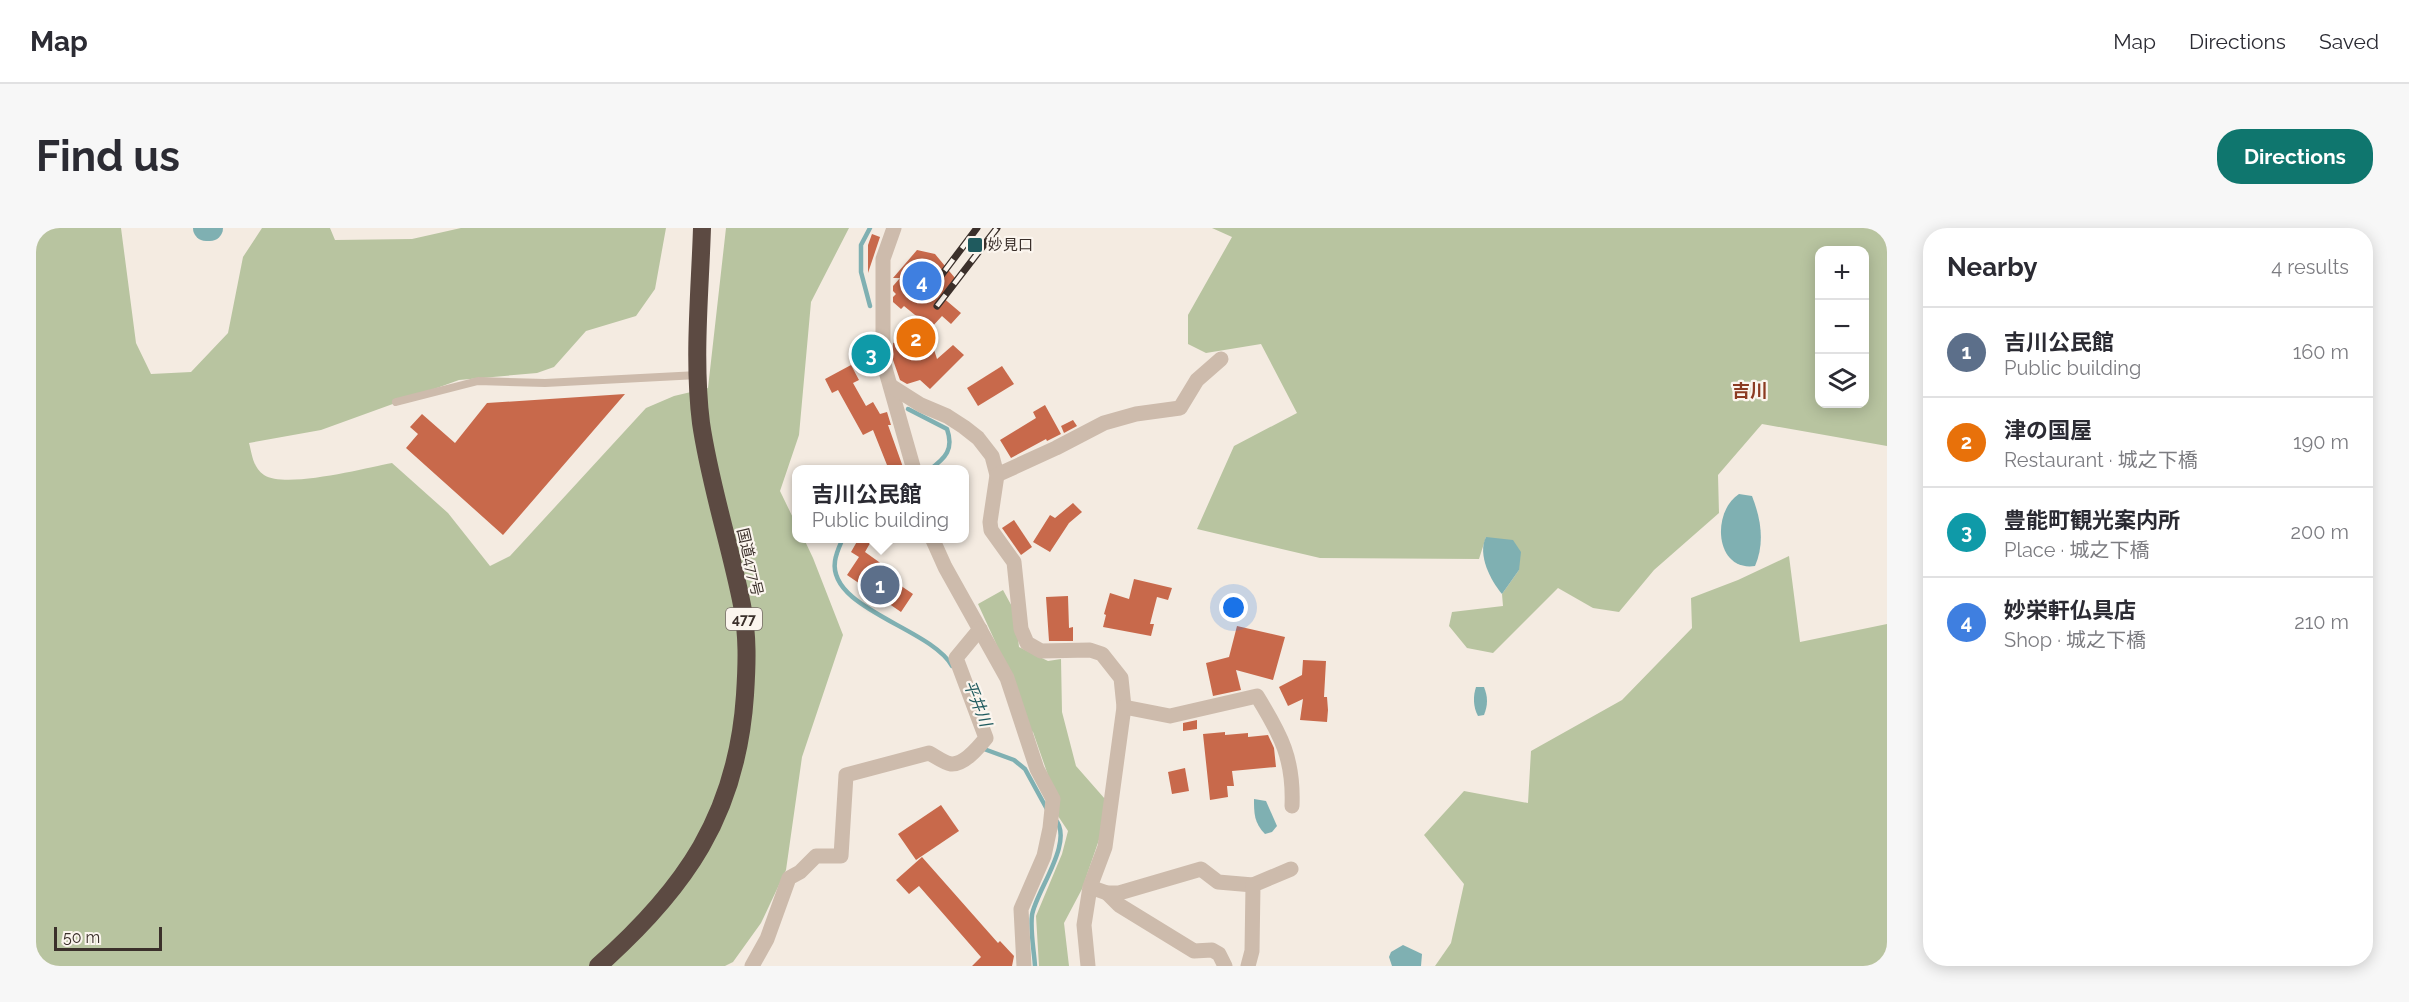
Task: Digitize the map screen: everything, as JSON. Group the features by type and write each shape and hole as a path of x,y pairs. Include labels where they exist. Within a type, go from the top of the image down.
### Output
{"highway":[{"name":"国道477号","path":"598,966 635,933 675,887 709,834 733,774 743,723 748,651 742,605 701,422 698,375 702,228"}],"street":[{"path":"893,230 883,259 883,361 913,465"},
{"path":"997,475 1104,423 1136,414 1180,408 1197,380 1221,359"},
{"path":"891,386 921,405 947,416 978,438 992,456 997,475 990,522 991,530 1014,562 1021,629 1027,643 1041,651 1090,650 1102,654 1121,678 1124,707 1105,847 1090,887 1084,925 1088,966"},
{"path":"934,543 945,567 1007,678 1037,769 1053,799 1044,856 1021,909 1024,966"},
{"path":"752,966 767,939 789,878 801,872 816,856 841,856 846,775 928,753 950,764 976,751 986,738 956,658 980,629"},
{"path":"1124,707 1170,716 1257,696 1275,725 1287,752 1293,789 1292,806"},
{"path":"1090,887 1107,893 1119,893 1201,869 1218,882 1253,885 1291,869"},
{"path":"1248,966 1252,951 1253,885"},
{"path":"1107,893 1119,905 1194,951 1212,950 1219,954 1225,966"}],"lane":[{"path":"396,402 477,381 545,383 698,375"}],"green space":[{"path":"36,228 121,228 136,343 151,374 191,372 228,333 243,257 262,228 330,228 335,240 412,239 461,228 666,228 655,289 636,316 586,331 554,367 537,373 459,380 321,430 249,443 257,469 264,475 275,479 307,479 392,463 448,513 490,566 510,556 646,408 674,396 708,388 726,228 849,228 811,302 799,435 780,491 792,516 792,543 806,543 843,635 802,757 786,870 761,923 733,962 725,966 36,966"},
{"path":"1212,228 1887,228 1887,446 1762,424 1718,475 1719,513 1654,570 1619,612 1593,608 1558,588 1493,653 1467,648 1449,626 1452,612 1503,606 1502,594 1519,570 1486,537 1479,559 1320,558 1197,529 1234,446 1297,413 1261,344 1206,353 1188,344 1188,315 1232,237"},
{"path":"1789,556 1800,642 1887,624 1887,966 1435,966 1451,943 1464,884 1424,835 1464,791 1528,803 1531,751 1622,700 1692,628 1691,598 1738,580"},
{"path":"1003,590 1015,612 1019,647 1048,661 1061,659 1062,712 1076,766 1105,799 1101,834 1082,889 1064,923 1069,966 1039,966 1036,916 1062,854 1068,831 1056,813 1057,801 1033,732 1029,730 1015,685 978,604"}],"water":[{"path":"1739,494 1752,496 1758,513 1761,540 1755,566 1742,565 1732,560 1725,551 1722,539 1721,526 1724,514"},
{"path":"1486,537 1513,540 1521,552 1519,570 1502,594 1484,560"},
{"path":"1476,687 1484,687 1487,701 1484,715 1478,716 1475,709"},
{"path":"1254,799 1266,801 1277,826 1272,832 1265,834 1259,826"},
{"path":"1403,945 1422,954 1421,966 1392,966 1389,957 1391,952"}],"building":[{"path":"872,234 880,237 868,273 868,245"},
{"path":"917,250 935,254 955,278 941,296 961,313 951,324 942,316 931,328 904,306 901,309 893,302 896,294 893,286 900,278 893,278"},
{"path":"927,328 937,359 953,345 964,355 930,389 920,380 907,384 900,380 893,360 893,343 905,339 903,335"},
{"path":"865,348 873,348 873,361 865,361"},
{"path":"851,365 859,380 853,383 866,406 873,402 880,414 887,412 891,425 888,425 902,465 887,465 873,430 863,435 838,390 832,393 825,379"},
{"path":"1002,366 1014,384 978,406 967,388"},
{"path":"625,394 503,535 406,448 418,434 410,427 422,414 455,443 487,403"},
{"path":"1045,405 1061,434 1047,441 1046,439 1011,458 1000,440 1036,418 1033,412"},
{"path":"1073,420 1077,426 1064,433 1061,426"},
{"path":"1073,503 1082,512 1069,523 1050,552 1033,542 1050,515 1055,518"},
{"path":"1014,520 1032,547 1021,555 1002,528"},
{"path":"856,543 870,543 865,552 886,567 882,573 913,594 901,612 847,575 859,557 851,552"},
{"path":"1134,579 1172,588 1168,600 1157,597 1150,624 1154,624 1151,636 1103,627 1110,593 1129,599"},
{"path":"1068,596 1069,628 1073,627 1073,641 1049,641 1046,597"},
{"path":"1237,626 1285,637 1273,680 1236,670 1241,690 1213,696 1206,663 1229,657"},
{"path":"1303,660 1326,661 1324,697 1327,697 1327,722 1300,720 1303,699 1288,706 1279,687 1302,675"},
{"path":"1197,720 1197,729 1183,731 1183,723"},
{"path":"1225,732 1225,735 1248,733 1248,737 1268,735 1274,748 1276,767 1232,771 1234,786 1227,786 1228,797 1210,800 1203,734"},
{"path":"1185,768 1189,791 1172,794 1168,772"},
{"path":"941,805 959,831 916,860 898,834"},
{"path":"922,857 998,943 1000,941 1014,956 1012,966 972,966 981,957 919,886 909,894 896,880"}],"waterway":[{"name":"平井川","path":"870,228 861,245 861,272 870,306"},
{"name":"平井川","path":"908,409 947,429 949,448 944,457 935,465"},
{"name":"平井川","path":"841,543 835,561 837,578 847,592 863,605 924,640 941,653 952,666"},
{"name":"平井川","path":"983,747 1014,760 1025,769 1048,811"},
{"name":"平井川","path":"1035,966 1032,915 1058,853 1060,828 1055,819"}],"railway":[{"path":"928,293 977,228"},
{"path":"937,306 997,228"}],"place":[{"name":"妙見口","path":"975,245"},
{"name":"妙栄軒仏具店","path":"922,281"},
{"name":"津の国屋","path":"916,338"},
{"name":"豊能町観光案内所","path":"871,354"},
{"name":"吉川公民館","path":"880,585"}],"district":[{"name":"吉川","path":"1750,391"}]}
